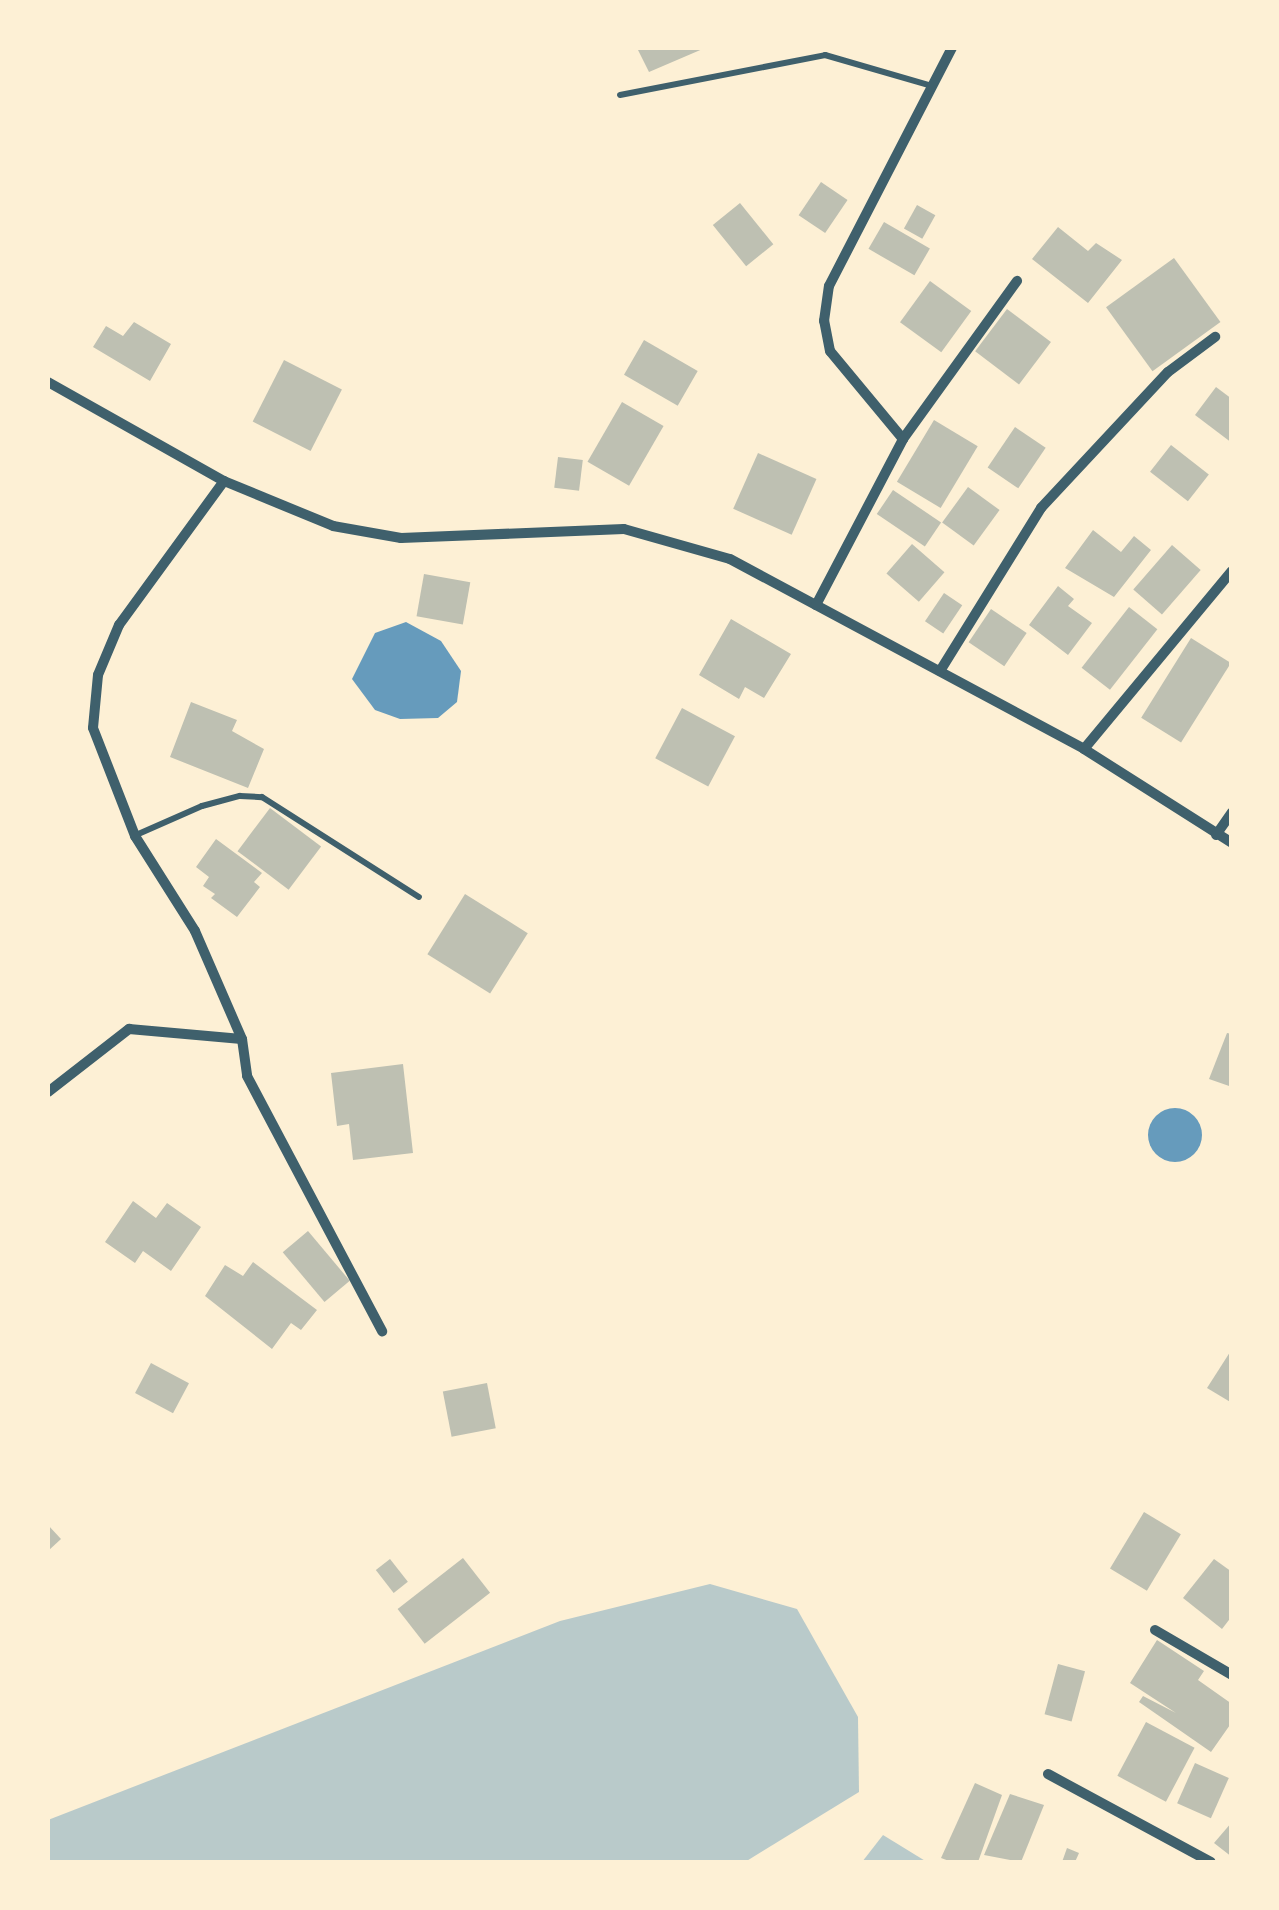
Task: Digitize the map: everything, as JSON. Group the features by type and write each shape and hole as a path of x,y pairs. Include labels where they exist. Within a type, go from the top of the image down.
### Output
{"street":[{"path":"903,439 830,351 824,320 830,286 952,48"},
{"path":"816,604 903,439 1017,282"},
{"path":"940,671 1041,508 1168,372 1216,337"},
{"path":"48,382 224,481 333,526 402,538 624,528 730,559 1084,749 1232,842"},
{"path":"224,481 119,624 98,675 93,728 135,836 195,931 242,1039 254,1092 382,1330"},
{"path":"1084,749 1232,571"},
{"path":"1216,835 1232,812"},
{"path":"48,1092 129,1029 242,1039"},
{"path":"1155,1630 1232,1675"},
{"path":"1048,1774 1211,1862"}],"lane":[{"path":"620,95 825,55 932,86"},
{"path":"135,836 202,806 240,796 262,798 419,897"}],"shaded area":[{"path":"710,1584 797,1609 858,1717 859,1792 745,1862 48,1862 48,1820 560,1621"},
{"path":"883,1835 927,1862 862,1862"}],"water":[{"path":"406,622 441,641 461,671 457,702 438,718 400,719 375,710 352,679 375,633"},
{"path":"1175,1108 1194,1116 1202,1135 1194,1154 1175,1162 1156,1154 1148,1135 1156,1116"}],"building":[{"path":"637,48 705,48 649,72"},
{"path":"821,182 848,200 825,233 799,215"},
{"path":"740,203 773,244 746,266 713,225"},
{"path":"917,205 935,215 922,239 904,229"},
{"path":"884,222 930,248 914,275 868,249"},
{"path":"1058,227 1088,251 1096,243 1122,260 1088,303 1032,259"},
{"path":"1174,258 1220,322 1152,371 1106,307"},
{"path":"930,281 971,311 941,352 900,322"},
{"path":"1007,309 1051,342 1019,384 975,351"},
{"path":"134,322 171,344 150,381 93,347 106,326 123,336"},
{"path":"644,340 698,371 678,406 624,375"},
{"path":"284,360 342,390 311,451 253,421"},
{"path":"1216,387 1232,399 1232,443 1195,415"},
{"path":"622,402 664,426 629,486 588,462"},
{"path":"934,420 978,446 941,508 897,482"},
{"path":"1015,427 1046,448 1018,488 988,468"},
{"path":"1171,445 1209,475 1188,501 1150,472"},
{"path":"758,453 816,479 792,535 733,509"},
{"path":"558,457 583,460 579,491 554,488"},
{"path":"968,487 1000,510 974,546 942,523"},
{"path":"893,490 941,522 925,546 877,514"},
{"path":"1093,530 1121,552 1134,536 1151,550 1114,597 1065,568"},
{"path":"912,544 944,572 919,602 886,573"},
{"path":"1172,545 1201,570 1162,614 1133,590"},
{"path":"424,574 470,582 463,625 417,616"},
{"path":"1058,586 1074,599 1068,606 1092,623 1068,655 1029,625"},
{"path":"944,593 962,605 943,633 925,621"},
{"path":"1129,607 1157,629 1110,690 1082,668"},
{"path":"991,609 1027,633 1004,666 969,642"},
{"path":"731,619 791,654 764,698 745,687 739,699 699,675"},
{"path":"1191,638 1231,663 1181,743 1141,718"},
{"path":"191,702 237,720 232,731 264,749 248,788 170,757"},
{"path":"682,708 735,736 708,786 655,758"},
{"path":"270,808 321,847 289,890 238,851"},
{"path":"216,839 262,873 254,882 260,887 237,917 211,898 215,894 203,886 209,877 196,867"},
{"path":"465,894 528,933 490,993 427,954"},
{"path":"1227,1033 1232,1034 1232,1087 1209,1079"},
{"path":"403,1064 413,1153 353,1160 349,1124 337,1126 331,1073"},
{"path":"133,1201 156,1218 167,1203 201,1227 171,1271 143,1251 135,1263 105,1242"},
{"path":"308,1231 350,1281 325,1302 283,1252"},
{"path":"253,1262 317,1310 301,1330 291,1323 272,1349 205,1296 225,1265 243,1276"},
{"path":"1232,1349 1232,1403 1207,1388"},
{"path":"151,1363 189,1383 173,1413 135,1393"},
{"path":"487,1383 496,1428 452,1437 443,1392"},
{"path":"1144,1512 1181,1534 1147,1591 1110,1569"},
{"path":"48,1525 61,1539 48,1551"},
{"path":"463,1558 490,1593 425,1644 398,1609"},
{"path":"390,1559 408,1582 394,1593 376,1570"},
{"path":"1214,1559 1232,1572 1232,1616 1222,1629 1183,1598"},
{"path":"1157,1640 1204,1671 1198,1680 1232,1704 1232,1722 1211,1752 1139,1702 1143,1696 1176,1713 1130,1683"},
{"path":"1058,1664 1085,1671 1072,1721 1045,1714"},
{"path":"1146,1722 1195,1748 1166,1802 1117,1776"},
{"path":"1195,1763 1229,1778 1211,1818 1177,1803"},
{"path":"975,1783 1002,1795 978,1862 941,1858"},
{"path":"1010,1794 1044,1805 1021,1862 984,1855"},
{"path":"1232,1822 1232,1857 1214,1843"},
{"path":"1067,1848 1079,1853 1075,1862 1062,1862"}]}
